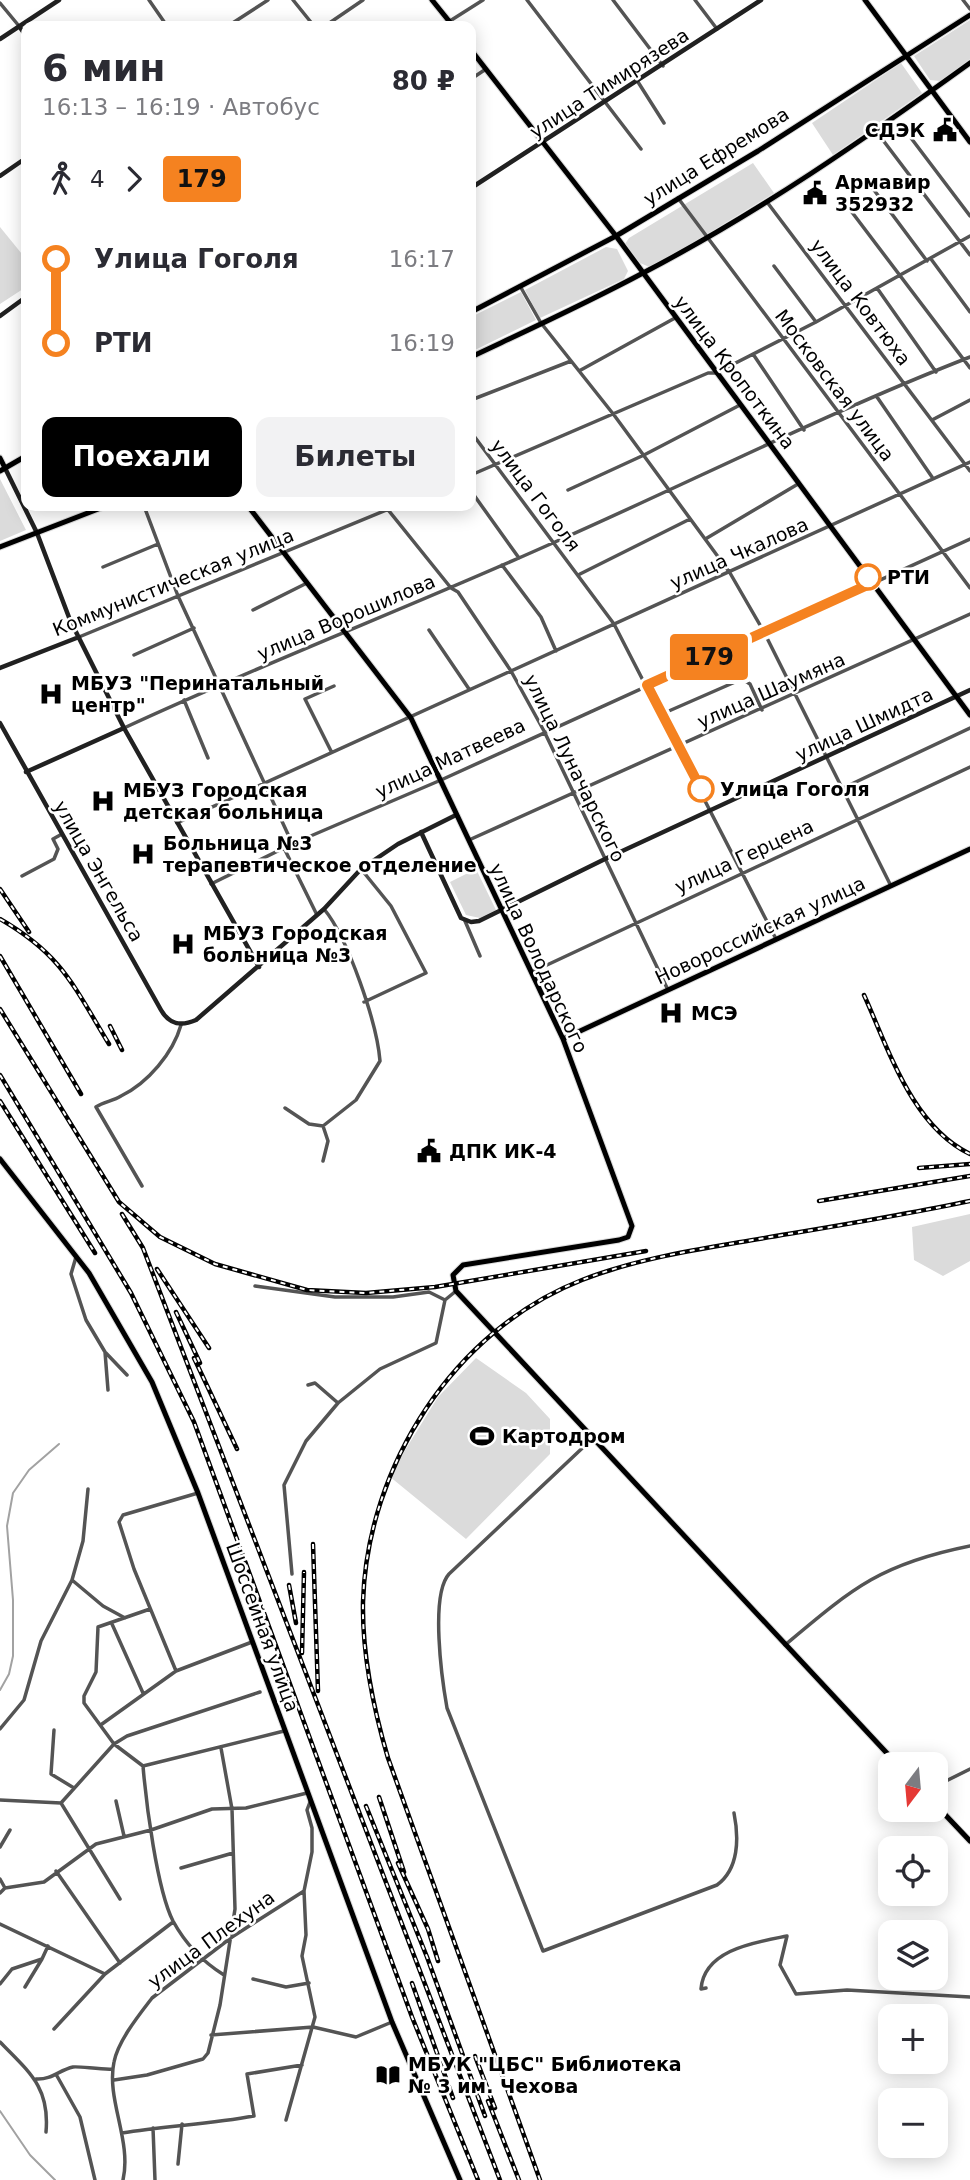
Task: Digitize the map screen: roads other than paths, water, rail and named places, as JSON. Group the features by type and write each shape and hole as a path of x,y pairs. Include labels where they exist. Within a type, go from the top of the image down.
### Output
{"main road":[{"path":"432,0 449,21"},
{"path":"865,0 970,142"},
{"name":"улица Ефремова","path":"476,309 616,236 970,15"},
{"name":"улица Кропоткина","path":"476,57 616,236 970,715"},
{"path":"476,355 643,273 767,202 970,63"},
{"path":"0,458 3,470 21,459"},
{"path":"0,547 93,511"},
{"name":"улица Володарского","path":"252,511 411,718 500,911 563,1039 629,1217 632,1230 624,1239 463,1265 453,1275 456,1291"},
{"name":"Новороссийская улица","path":"563,1039 970,849"},
{"name":"Шоссейная улица","path":"0,1159 76,1257 152,1382 198,1493 392,2022 460,2180"},
{"path":"456,1291 886,1752"},
{"path":"948,1818 970,1841"}],"street":[{"path":"27,21 59,0"},
{"path":"149,0 164,21"},
{"path":"236,21 268,0"},
{"path":"293,0 310,21"},
{"path":"332,21 363,0"},
{"path":"455,21 483,0"},
{"path":"527,0 641,149"},
{"path":"613,0 663,66"},
{"path":"695,0 717,29"},
{"name":"улица Тимирязева","path":"476,185 761,0"},
{"path":"963,0 970,9"},
{"path":"0,3 21,29"},
{"path":"0,38 19,26"},
{"path":"476,75 485,69"},
{"path":"638,82 664,123"},
{"path":"875,130 970,255"},
{"path":"911,138 970,216"},
{"path":"0,176 21,161"},
{"path":"869,182 970,312"},
{"name":"Московская улица","path":"678,198 970,588"},
{"name":"улица Ковтюха","path":"767,202 932,420 968,463 970,471"},
{"path":"845,203 970,368"},
{"path":"476,473 708,373 716,373 816,322 970,236"},
{"path":"774,267 816,322"},
{"path":"520,286 541,323 707,538 730,573 764,632 855,819 891,886"},
{"path":"877,288 936,372"},
{"path":"0,316 21,301"},
{"path":"579,371 675,318"},
{"path":"753,354 804,430"},
{"name":"улица Ворошилова","path":"26,772 344,631 451,589 668,489 970,357"},
{"path":"476,398 571,361"},
{"path":"877,397 932,477"},
{"path":"932,420 970,400"},
{"path":"568,490 644,455 740,405"},
{"name":"улица Гоголя","path":"476,439 614,624 677,748 713,810 776,939"},
{"name":"улица Чкалова","path":"177,823 331,751 411,718 832,527 932,477 968,463"},
{"path":"3,470 21,503"},
{"path":"707,538 798,484"},
{"path":"476,498 519,558"},
{"path":"25,511 37,533 79,637 124,728 259,967"},
{"path":"146,511 178,596 222,684 292,844"},
{"name":"Коммунистическая улица","path":"0,667 178,596 377,511"},
{"name":"улица Луначарского","path":"389,511 451,589 458,592 511,671 544,731 668,990"},
{"name":"улица Гоголя","path":"579,575 690,519"},
{"name":"улица Матвеева","path":"211,884 292,844 441,780 970,539"},
{"path":"103,567 158,544"},
{"path":"502,564 541,617 556,651"},
{"path":"253,610 307,583"},
{"name":"улица Шаумяна","path":"467,841 574,796 970,614"},
{"path":"134,655 194,628"},
{"path":"429,630 469,690"},
{"path":"662,714 742,679 750,684 762,710"},
{"path":"331,751 305,699 334,686"},
{"name":"улица Шмидта","path":"465,921 480,921 605,859 970,690"},
{"path":"184,700 208,758"},
{"name":"улица Энгельса","path":"0,723 166,1019 181,1025"},
{"path":"841,789 970,728"},
{"name":"улица Герцена","path":"532,972 855,819 970,768"},
{"path":"142,1186 96,1107 121,1097 135,1087 161,1063 177,1040 181,1025 196,1020 259,967 324,909 361,869 421,832 456,815"},
{"path":"421,832 480,956"},
{"path":"22,876 54,859 58,849 53,839 62,834"},
{"path":"284,848 316,913"},
{"path":"361,869 396,914 426,973 364,1002"},
{"path":"285,1108 309,1124 323,1126 356,1100 380,1062 346,942 324,909"},
{"path":"323,1126 328,1141 323,1161"},
{"path":"76,1257 71,1274 86,1320 105,1352 127,1375"},
{"path":"255,1286 335,1297 393,1297 429,1292 445,1300"},
{"path":"292,1574 284,1485 306,1441 338,1403 380,1369 436,1343 445,1300 456,1291"},
{"path":"105,1352 108,1390"},
{"path":"308,1385 315,1382 338,1403"},
{"path":"593,1438 449,1574 440,1590 442,1678 447,1708 543,1951 717,1885 733,1867 737,1829 734,1813"},
{"path":"0,1730 24,1700 41,1641 72,1580 83,1541 88,1489"},
{"path":"176,1671 150,1609 119,1522 124,1515 198,1493"},
{"path":"785,1645 851,1590 882,1572 921,1557 970,1546"},
{"path":"72,1580 103,1606 125,1618"},
{"path":"150,1609 98,1627 96,1672 84,1696 90,1713 102,1724 114,1744 143,1766 151,1830 173,1922 203,1962 224,1975"},
{"path":"112,1623 143,1693"},
{"path":"102,1724 176,1671 252,1642"},
{"path":"61,1803 114,1744 127,1736 260,1692"},
{"path":"54,1730 51,1774 74,1788"},
{"path":"143,1766 284,1731"},
{"path":"114,2080 147,2076 203,2059 208,2053 232,1937 232,1810 221,1748"},
{"path":"948,1780 970,1769"},
{"path":"0,1893 5,1888 36,1885 88,1847 151,1830 212,1809 232,1810 307,1793"},
{"path":"0,1800 61,1803"},
{"path":"116,1801 124,1836"},
{"path":"286,2120 315,2017 302,1956 306,1935 304,1891 312,1852 312,1828 307,1810 310,1802"},
{"path":"61,1803 120,1899"},
{"path":"0,1847 10,1830"},
{"path":"181,1868 234,1853"},
{"path":"56,1871 120,1963"},
{"path":"0,1879 5,1888"},
{"name":"улица Плехуна","path":"123,2180 125,2156 113,2069 117,2054 152,1998 203,1962 232,1937 304,1891"},
{"path":"54,2029 105,1974 173,1922"},
{"path":"0,1924 105,1974"},
{"path":"706,1988 701,1989 702,1978 716,1962 736,1947 787,1936 780,1965 796,1994 847,1990 970,1997"},
{"path":"24,1987 48,1946"},
{"path":"0,1984 12,1969 42,1959"},
{"path":"253,1979 286,1987 309,1983"},
{"path":"211,2035 313,2027 356,2036 392,2022"},
{"path":"0,2042 36,2079 47,2117 46,2132"},
{"path":"122,2133 183,2123 215,2123 254,2116 247,2074 302,2065"},
{"path":"36,2079 57,2076 74,2067 93,2071 113,2069"},
{"path":"57,2076 80,2117 95,2180"},
{"path":"178,2164 183,2123"},
{"path":"153,2128 155,2180"}],"waterway":[{"path":"0,1690 9,1674 13,1656 13,1600 7,1526 13,1493 29,1470 59,1444"},
{"path":"0,2111 30,2155 55,2180"}],"railway":[{"path":"0,889 29,932"},
{"path":"0,919 38,945 52,959 75,988 109,1044"},
{"path":"0,956 81,1094"},
{"path":"864,995 893,1062 918,1106 932,1125 970,1154"},
{"path":"0,1009 119,1202 160,1237 215,1264 307,1290 366,1293 435,1287 646,1251"},
{"path":"110,1026 122,1050"},
{"path":"0,1075 131,1293 194,1422 412,2017 478,2180"},
{"path":"0,1101 95,1253"},
{"path":"919,1168 970,1164"},
{"path":"819,1201 970,1176"},
{"path":"540,2180 388,1758 373,1700 363,1622 368,1551 381,1501 400,1454 426,1409 458,1368 494,1332 536,1303 582,1280 621,1267 681,1253 970,1201"},
{"path":"122,1214 143,1248 500,2180"},
{"path":"157,1269 209,1348"},
{"path":"176,1312 200,1363"},
{"path":"194,1358 237,1449"},
{"path":"313,1544 318,1691"},
{"path":"302,1653 304,1572"},
{"path":"289,1585 296,1623"},
{"path":"379,1797 404,1872"},
{"path":"366,1806 427,1957 485,2116"},
{"path":"398,1863 428,1929 438,1961"},
{"path":"412,1983 453,2098"},
{"path":"475,2056 495,2108"},
{"path":"488,2101 519,2180"}],"place":[{"name":"СДЭК","path":"945,130"},
{"name":"Армавир 352932","path":"815,193"},
{"name":"РТИ","path":"868,577"},
{"name":"МБУЗ \"Перинатальный центр\"","path":"51,694"},
{"name":"Улица Гоголя","path":"701,789"},
{"name":"МБУЗ Городская детская больница","path":"103,801"},
{"name":"Больница №3 терапевтическое отделение","path":"143,854"},
{"name":"МБУЗ Городская больница №3","path":"183,944"},
{"name":"МСЭ","path":"671,1013"},
{"name":"ДПК ИК-4","path":"429,1151"},
{"name":"Картодром","path":"482,1436"},
{"name":"МБУК \"ЦБС\" Библиотека № 3 им. Чехова","path":"388,2075"}]}
